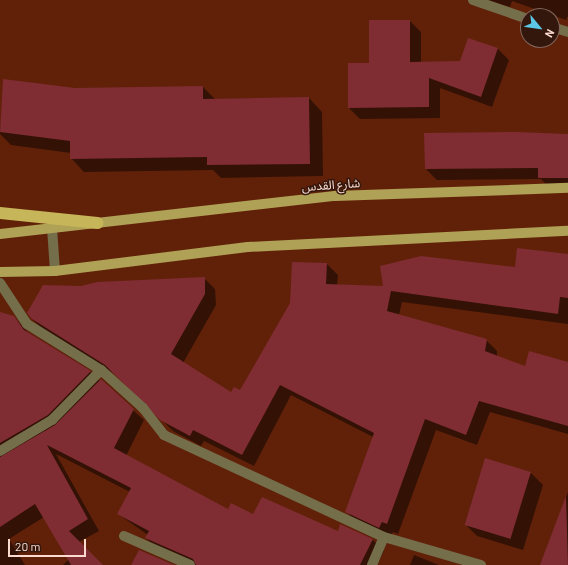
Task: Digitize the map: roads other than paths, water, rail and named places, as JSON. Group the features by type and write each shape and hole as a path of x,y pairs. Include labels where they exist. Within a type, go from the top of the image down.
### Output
{"highway":[{"path":"0,213 97,223"}],"main road":[{"name":"شارع القدس","path":"0,234 335,196 568,188"},
{"path":"0,272 55,271 248,247 568,231"}],"street":[{"path":"473,0 520,16"},
{"path":"52,228 55,271"},
{"path":"0,283 27,324 102,370 164,435 384,537 481,565"},
{"path":"0,451 52,420 102,370"},
{"path":"124,536 190,565"},
{"path":"372,565 384,537"}]}
